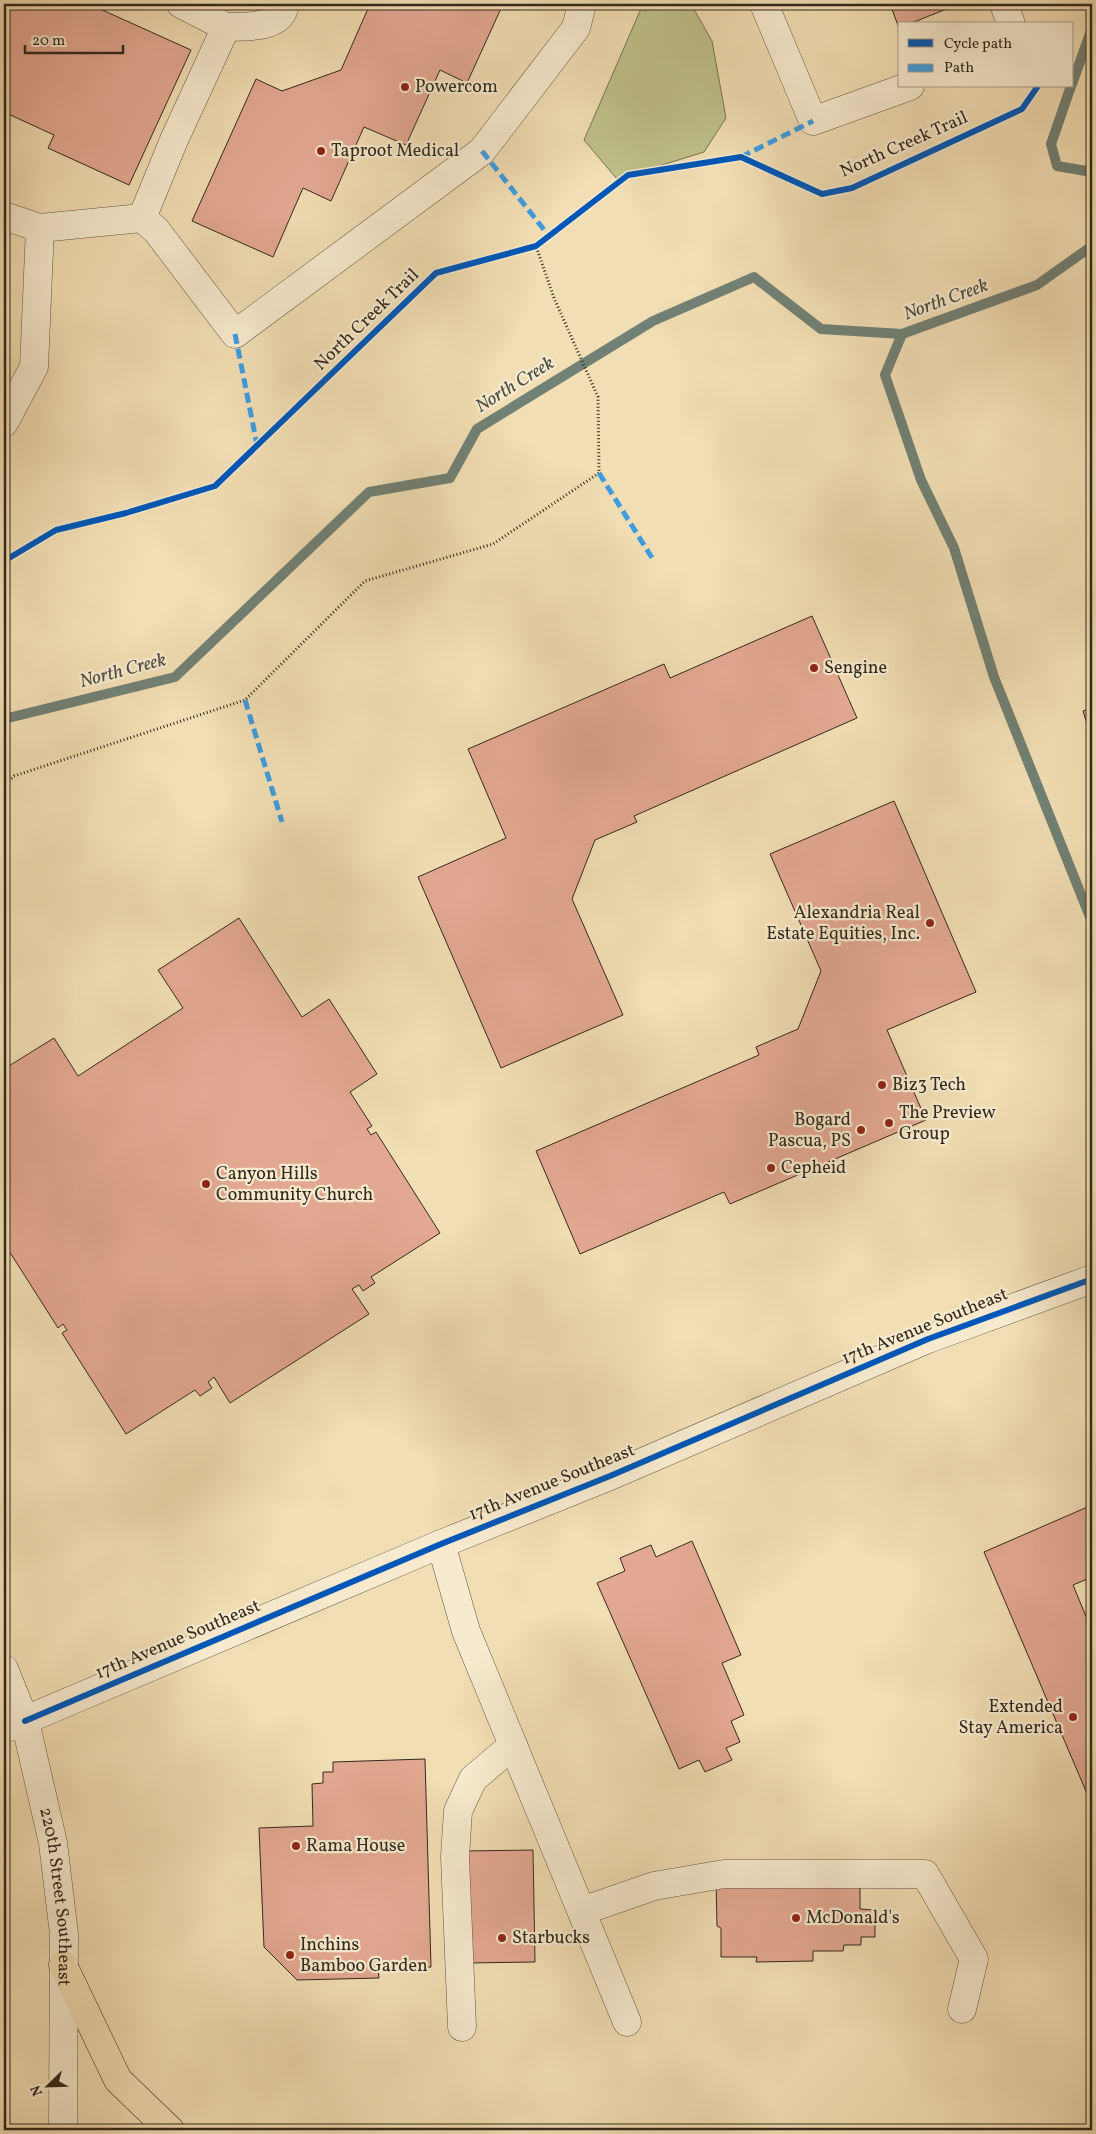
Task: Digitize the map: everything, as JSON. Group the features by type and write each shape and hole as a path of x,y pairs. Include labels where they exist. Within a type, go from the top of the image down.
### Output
{"main road":[{"path":"63,1965 118,2080 170,2130"}],"street":[{"path":"181,4 226,27 264,25 276,18 285,4"},
{"path":"4,216 40,228 125,218 142,218 156,230 235,334 482,151 576,28 582,4"},
{"path":"764,4 813,121 904,88"},
{"path":"1004,4 1010,22"},
{"path":"142,218 174,140 226,27"},
{"path":"4,423 34,367 40,228"},
{"name":"17th Avenue Southeast","path":"14,1725 441,1544 610,1476 928,1339 1092,1278"},
{"path":"441,1544 466,1631 627,2022"},
{"name":"220th Street Southeast","path":"4,1669 14,1725 53,1843 64,1934 63,2130"},
{"path":"462,2027 455,1857 458,1810 473,1779 513,1745"},
{"path":"582,1911 654,1886 724,1874 925,1874 974,1959 962,2009"}],"path":[{"path":"527,249 543,241"},
{"path":"4,786 14,776 245,700 365,581 493,544 599,473 598,396 554,298 536,246"}],"green space":[{"path":"643,4 691,4 712,41 726,118 704,152 617,179 584,140"}],"building":[{"path":"4,4 89,4 191,50 129,185 48,148 54,135 4,112"},
{"path":"370,4 503,4 467,83 440,70 406,145 364,127 331,201 303,188 273,257 192,221 256,79 282,91 341,70"},
{"path":"890,4 959,4 914,22 898,22 898,25"},
{"path":"812,616 857,718 634,816 637,822 595,840 572,899 623,1015 501,1068 418,877 506,838 468,749 664,664 670,678"},
{"path":"1092,708 1092,740 1083,711"},
{"path":"894,801 976,992 887,1030 926,1120 730,1204 724,1192 580,1254 536,1151 759,1055 756,1047 798,1029 821,971 770,854"},
{"name":"Canyon Hills Community Church","path":"239,918 302,1017 329,999 377,1074 350,1092 372,1126 367,1129 371,1135 376,1132 440,1233 371,1277 375,1283 363,1291 359,1285 352,1289 369,1314 230,1403 214,1377 208,1382 212,1388 200,1396 195,1390 126,1434 62,1333 67,1330 63,1324 58,1328 4,1243 4,1069 54,1038 78,1076 183,1008 158,970"},
{"name":"Extended Stay America","path":"1092,1505 1092,1577 1073,1585 1092,1631 1091,1803 984,1552"},
{"path":"692,1541 741,1655 722,1663 744,1715 731,1721 740,1742 726,1748 732,1760 705,1772 699,1760 679,1769 597,1583 625,1571 620,1558 651,1545 656,1557"},
{"path":"425,1759 431,1967 378,1969 379,1978 297,1980 264,1947 259,1828 313,1826 312,1784 323,1783 323,1772 333,1772 333,1762"},
{"path":"533,1850 535,1962 467,1963 465,1851"},
{"name":"McDonald's","path":"716,1881 860,1887 860,1909 875,1910 875,1937 861,1937 861,1945 844,1945 843,1951 813,1951 813,1961 756,1962 757,1957 721,1957 721,1928 717,1926"}],"waterway":[{"name":"North Creek","path":"1074,78 1092,28"},
{"name":"North Creek","path":"1070,88 1051,144 1057,166 1092,172"},
{"name":"North Creek","path":"4,719 175,677 369,492 450,478 477,429 653,321 754,277 821,329 902,334 1037,285 1092,246"},
{"path":"902,334 885,375 921,480 954,548 994,677 1092,922"}],"marked path":[{"path":"741,157 813,121"},
{"path":"482,151 549,236"},
{"path":"235,334 257,445"},
{"path":"599,473 654,561"},
{"path":"245,700 282,822"}],"cycle path":[{"name":"North Creek Trail","path":"4,561 56,530 126,513 215,486 436,273 536,246 628,175 741,157 822,194 852,188 1022,109 1037,88"},
{"path":"25,1721 441,1544 610,1476 928,1339 1092,1279"}],"place":[{"name":"Powercom","path":"405,87"},
{"name":"Taproot Medical","path":"321,151"},
{"name":"Sengine","path":"814,668"},
{"name":"Alexandria Real Estate Equities, Inc.","path":"930,923"},
{"name":"Biz3 Tech","path":"882,1085"},
{"name":"The Preview Group","path":"889,1123"},
{"name":"Bogard Pascua, PS","path":"861,1130"},
{"name":"Cepheid","path":"771,1168"},
{"name":"Canyon Hills Community Church","path":"206,1184"},
{"name":"Extended Stay America","path":"1073,1717"},
{"name":"Rama House","path":"296,1846"},
{"name":"McDonald's","path":"796,1918"},
{"name":"Starbucks","path":"502,1938"},
{"name":"Inchins Bamboo Garden","path":"290,1955"}]}
